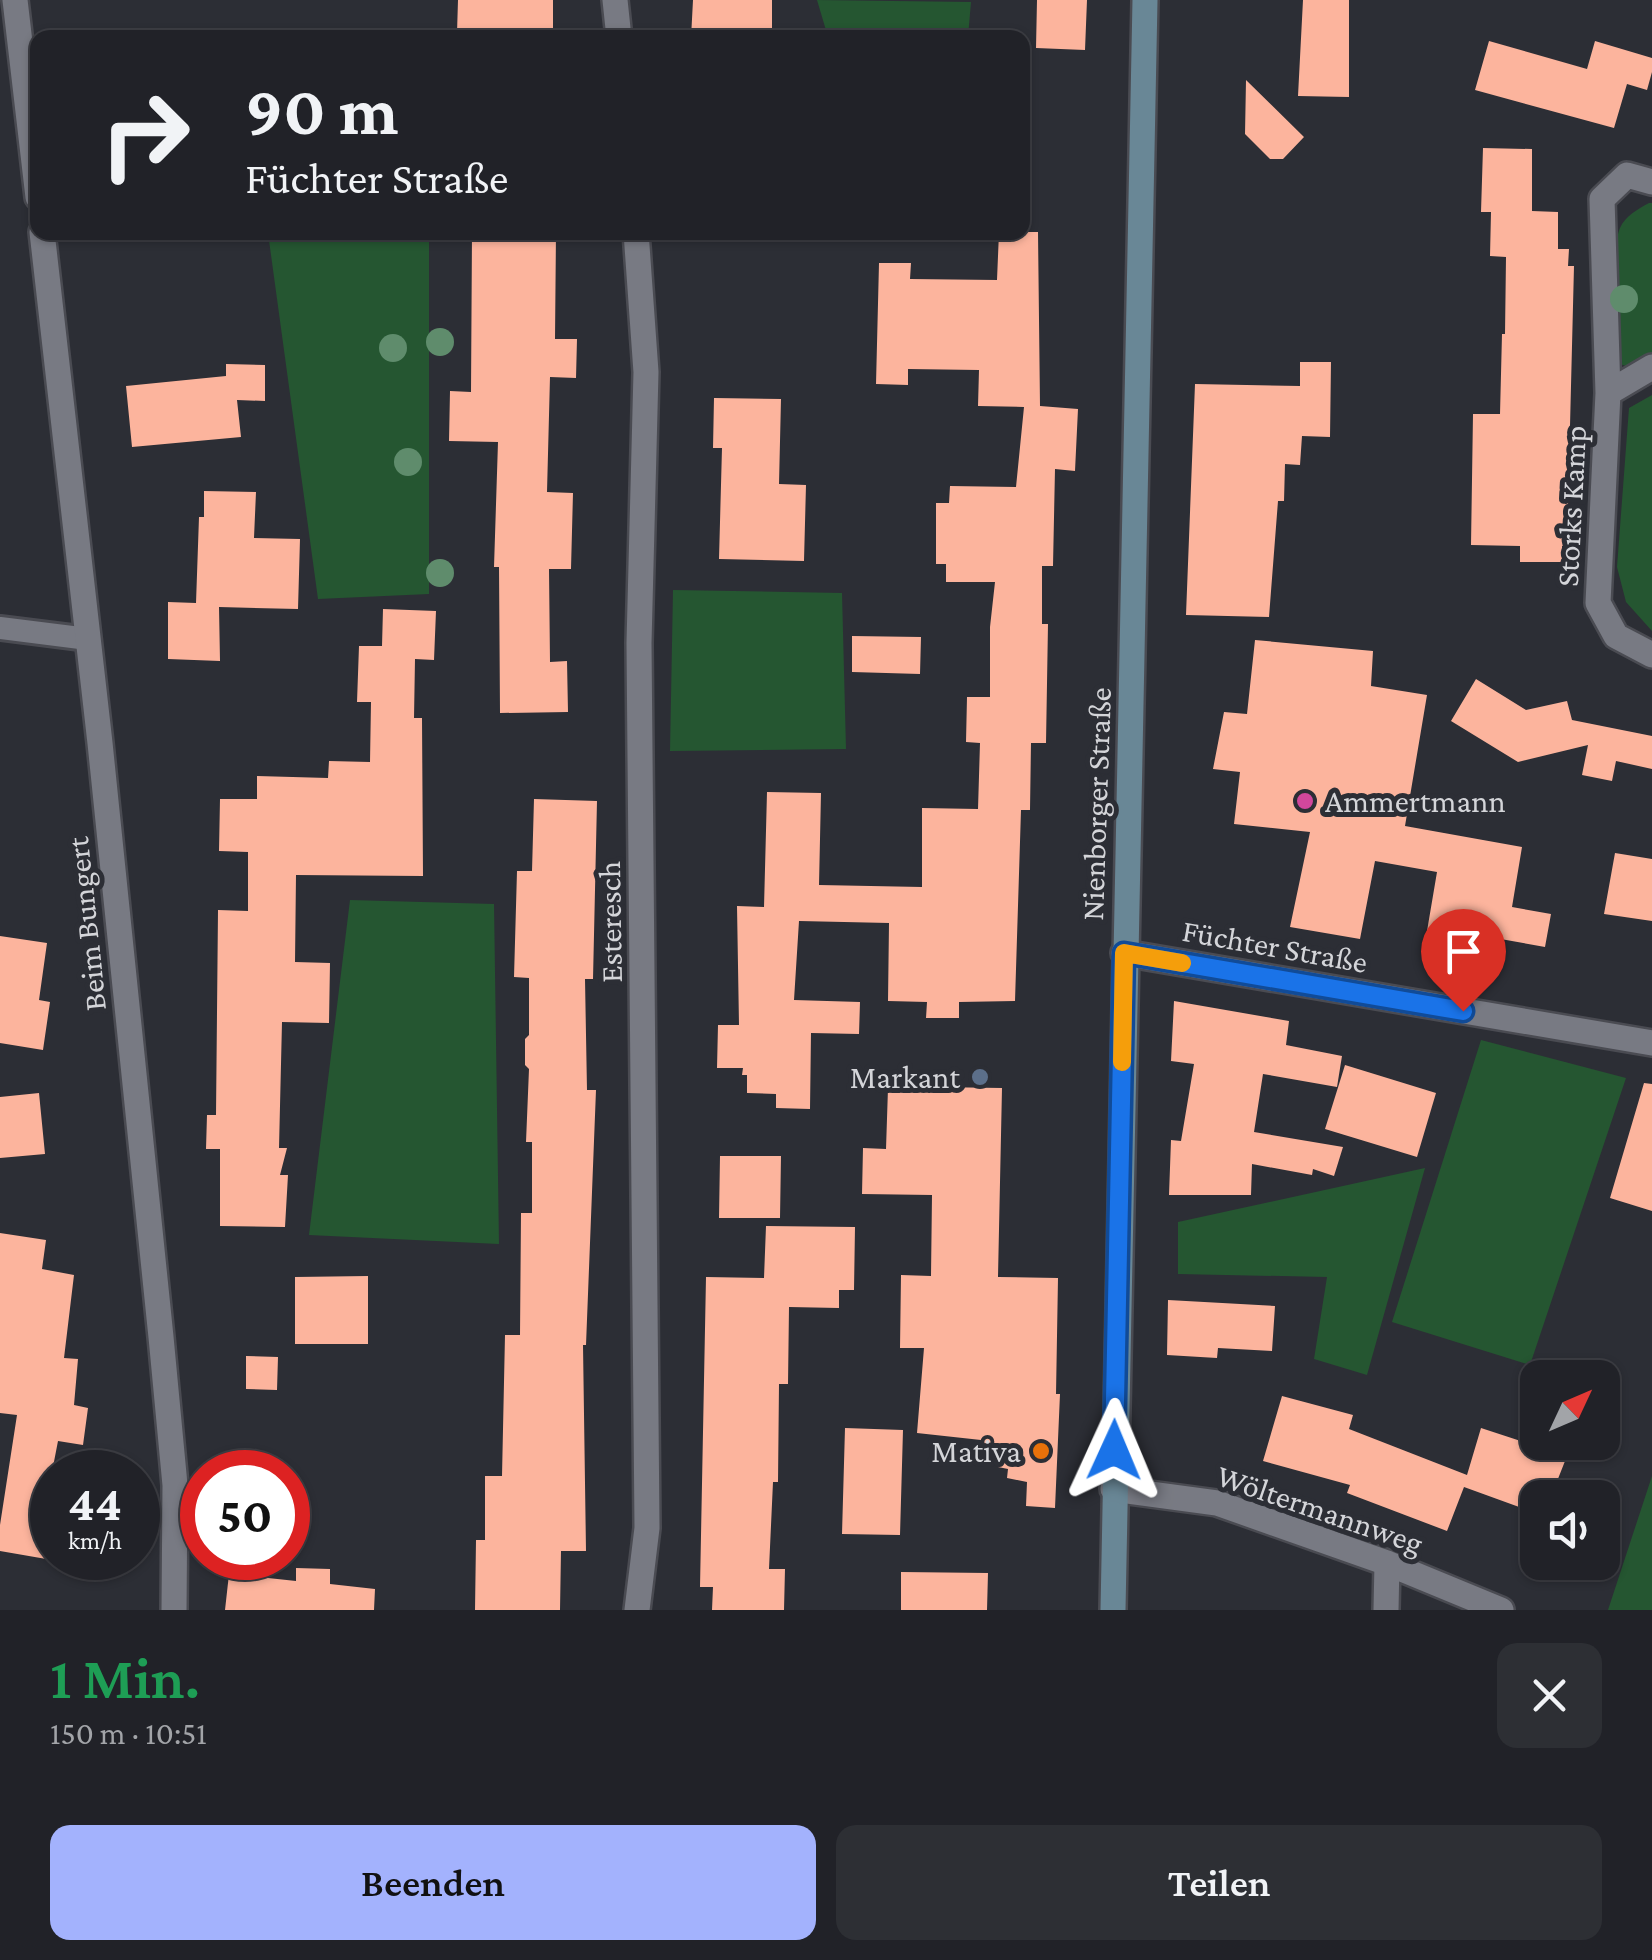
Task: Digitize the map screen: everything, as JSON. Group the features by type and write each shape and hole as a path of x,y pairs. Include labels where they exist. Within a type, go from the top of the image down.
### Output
{"main road":[{"name":"Nienborger Straße","path":"1113,1610 1145,0"}],"street":[{"path":"15,0 30,128"},
{"path":"616,0 618,30"},
{"name":"Storks Kamp","path":"1652,182 1627,175 1602,199 1608,393 1598,603 1616,636 1652,655"},
{"name":"Beim Bungert","path":"43,240 175,1484 174,1610"},
{"name":"Esteresch","path":"637,240 646,372 639,642 647,1528 638,1610"},
{"name":"Storks Kamp","path":"1608,393 1652,367"},
{"name":"Füchter Straße","path":"1124,953 1652,1043"},
{"name":"Wöltermannweg","path":"1113,1489 1216,1503 1387,1562 1501,1610"},
{"path":"1386,1610 1387,1562"}],"lane":[{"path":"0,628 88,640"}],"green space":[{"path":"817,0 971,2 969,30 826,30"},
{"path":"1649,203 1652,358 1628,366 1619,363 1617,240 1625,220"},
{"path":"269,240 429,240 429,594 318,599"},
{"path":"1652,395 1652,631 1626,602 1617,567 1629,408"},
{"path":"673,590 842,593 846,749 670,751"},
{"path":"350,900 494,904 499,1244 309,1235"},
{"path":"1481,1040 1626,1078 1532,1360 1520,1362 1392,1322"},
{"path":"1425,1168 1367,1375 1314,1359 1327,1277 1178,1274 1178,1222"},
{"path":"1652,1476 1652,1610 1608,1610"}],"building":[{"path":"458,0 553,0 553,30 457,30"},
{"path":"693,0 772,0 772,30 691,30"},
{"path":"1037,0 1087,0 1085,50 1036,48"},
{"path":"1303,0 1349,0 1349,97 1298,96"},
{"path":"1489,41 1587,69 1595,41 1652,58 1652,72 1647,90 1627,84 1614,128 1475,90"},
{"path":"1246,80 1304,137 1283,159 1270,159 1245,134"},
{"path":"1483,148 1532,149 1532,211 1558,212 1558,249 1569,249 1568,266 1574,266 1567,546 1562,546 1562,562 1520,562 1520,546 1471,545 1473,414 1500,414 1505,334 1506,257 1490,256 1491,212 1481,212"},
{"path":"1030,232 1038,232 1040,406 1078,409 1075,471 1055,469 1053,566 1042,566 1042,624 1048,624 1046,743 1031,743 1030,810 1021,810 1015,1001 959,1002 959,1018 926,1018 927,1002 888,1001 889,923 799,921 794,1000 860,1002 859,1034 811,1033 810,1109 776,1108 776,1094 747,1093 743,1068 717,1068 718,1025 739,1025 737,906 764,907 767,792 821,793 819,885 922,887 922,808 978,809 980,743 966,742 967,697 990,697 990,627 995,582 946,582 946,564 936,564 936,503 949,503 950,486 1016,487 1024,407 978,406 979,370 908,369 908,385 876,384 879,263 911,263 910,279 997,280 999,240 1030,240"},
{"path":"472,240 556,240 555,339 577,339 576,378 550,377 547,492 573,493 571,569 549,569 550,662 567,661 568,712 500,713 499,567 494,567 498,442 449,441 450,391 471,392"},
{"path":"1300,362 1331,362 1330,437 1302,436 1300,465 1285,464 1284,501 1278,501 1269,617 1186,615 1195,384 1300,386"},
{"path":"226,364 265,365 265,401 237,400 241,437 132,447 126,386 226,376"},
{"path":"714,398 781,399 779,484 806,485 804,561 719,559 722,448 713,448"},
{"path":"204,491 256,492 254,538 300,539 298,609 219,607 220,661 168,659 168,602 196,603 199,517 204,517"},
{"path":"383,609 436,611 434,660 415,659 414,718 422,718 423,876 296,875 295,962 330,963 329,1023 282,1022 279,1148 287,1148 280,1175 288,1175 285,1227 220,1226 220,1149 206,1149 207,1115 216,1115 218,910 248,911 248,852 219,851 220,799 257,799 257,776 328,778 329,761 370,762 371,702 357,702 359,646 382,646"},
{"path":"852,636 921,637 920,674 852,672"},
{"path":"1255,640 1373,651 1371,686 1427,695 1405,826 1522,847 1512,907 1551,914 1545,947 1495,938 1493,949 1426,937 1437,872 1375,861 1360,939 1290,927 1310,832 1234,824 1240,772 1213,769 1224,712 1247,714"},
{"path":"1476,679 1526,710 1567,701 1572,720 1652,736 1652,769 1616,761 1612,781 1582,775 1588,745 1518,762 1451,721"},
{"path":"534,799 597,801 593,979 585,979 587,1090 596,1090 583,1345 586,1551 561,1551 560,1610 475,1610 476,1540 485,1540 485,1476 502,1476 505,1335 520,1335 521,1213 532,1213 532,1142 526,1142 529,1069 525,1065 529,978 514,977 517,871 532,871"},
{"path":"1615,853 1652,859 1652,921 1604,914"},
{"path":"0,936 47,943 39,1000 50,1002 43,1050 0,1043"},
{"path":"1174,1001 1289,1021 1286,1045 1342,1056 1337,1087 1263,1074 1254,1132 1343,1147 1334,1176 1313,1169 1312,1175 1252,1164 1251,1195 1169,1195 1171,1140 1181,1141 1194,1064 1171,1061"},
{"path":"1345,1065 1436,1093 1417,1157 1325,1129"},
{"path":"1644,1083 1652,1084 1652,1211 1610,1198"},
{"path":"888,1088 1002,1088 998,1277 1058,1278 1056,1394 1060,1394 1055,1508 1026,1506 1027,1482 1007,1478 1008,1469 998,1467 999,1457 980,1456 981,1440 917,1433 924,1348 900,1348 901,1275 931,1276 932,1195 862,1194 863,1148 886,1149"},
{"path":"39,1093 45,1154 0,1158 0,1097"},
{"path":"720,1156 781,1156 780,1218 719,1218"},
{"path":"766,1226 855,1227 854,1290 839,1290 839,1308 789,1307 788,1384 779,1384 778,1482 773,1482 769,1569 785,1569 784,1610 712,1610 713,1587 700,1587 706,1277 764,1278"},
{"path":"0,1233 46,1240 42,1269 74,1275 64,1358 78,1359 74,1405 88,1408 83,1445 58,1441 56,1450 30,1450 30,1556 0,1551 0,1525 17,1415 0,1413"},
{"path":"368,1276 368,1344 295,1344 295,1277"},
{"path":"1168,1300 1275,1306 1272,1351 1218,1348 1217,1358 1167,1355"},
{"path":"246,1356 278,1357 277,1390 246,1389"},
{"path":"1282,1396 1353,1415 1349,1429 1467,1475 1481,1428 1520,1441 1520,1460 1565,1460 1558,1480 1520,1480 1520,1507 1464,1487 1447,1531 1347,1493 1350,1485 1263,1461"},
{"path":"845,1428 903,1430 900,1535 842,1534"},
{"path":"310,1568 330,1569 330,1584 375,1589 374,1610 225,1610 228,1580 310,1580"},
{"path":"901,1572 988,1573 987,1610 901,1610"}],"slow traffic":[{"path":"1122,1062 1124,953 1182,963"}],"place":[{"name":"Ammertmann","path":"1305,801"},
{"name":"Markant","path":"980,1077"},
{"name":"Mativa","path":"1041,1451"}],"route":[{"path":"1114,1450 1124,953 1463,1011"}]}
